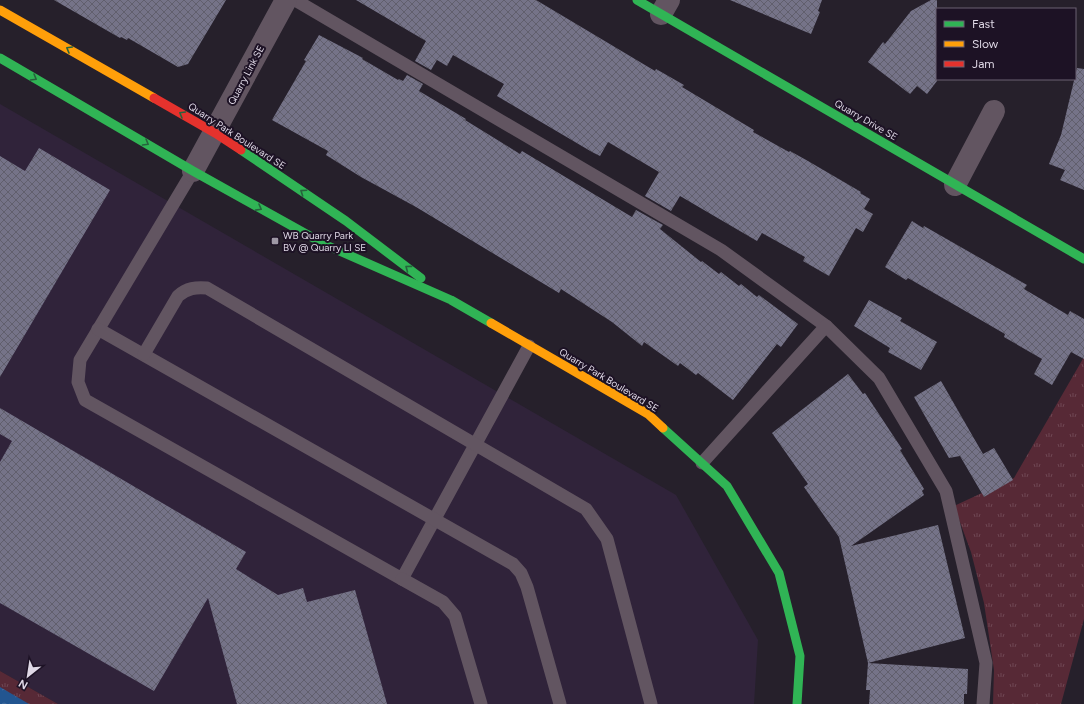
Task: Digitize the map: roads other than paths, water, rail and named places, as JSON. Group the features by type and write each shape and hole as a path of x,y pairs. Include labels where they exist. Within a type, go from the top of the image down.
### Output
{"street":[{"name":"Quarry Link SE","path":"193,171 286,0"},
{"name":"Quarry Drive SE","path":"637,0 665,7 955,185 1084,259"},
{"name":"Quarry Park Boulevard SE","path":"0,10 215,132 346,221 451,300 648,414 728,486 779,573 800,656 796,704"},
{"name":"Quarry Park Boulevard SE","path":"0,58 193,171 326,245 451,300"},
{"path":"955,185 994,111"}],"lane":[{"path":"295,0 722,250 826,326 879,378 946,491 986,664 983,704"},
{"path":"193,171 80,360 78,382 85,400 443,602 455,616 481,704"},
{"path":"144,354 178,296 184,290 193,288 207,288 586,509 597,522 607,538 651,704"},
{"path":"702,463 826,326"},
{"path":"98,329 513,564 522,573 560,704"},
{"path":"402,579 529,346"}],"water":[{"path":"0,687 29,704 0,704"}],"place":[{"name":"WB Quarry Park BV @ Quarry LI SE","path":"275,241"}]}
